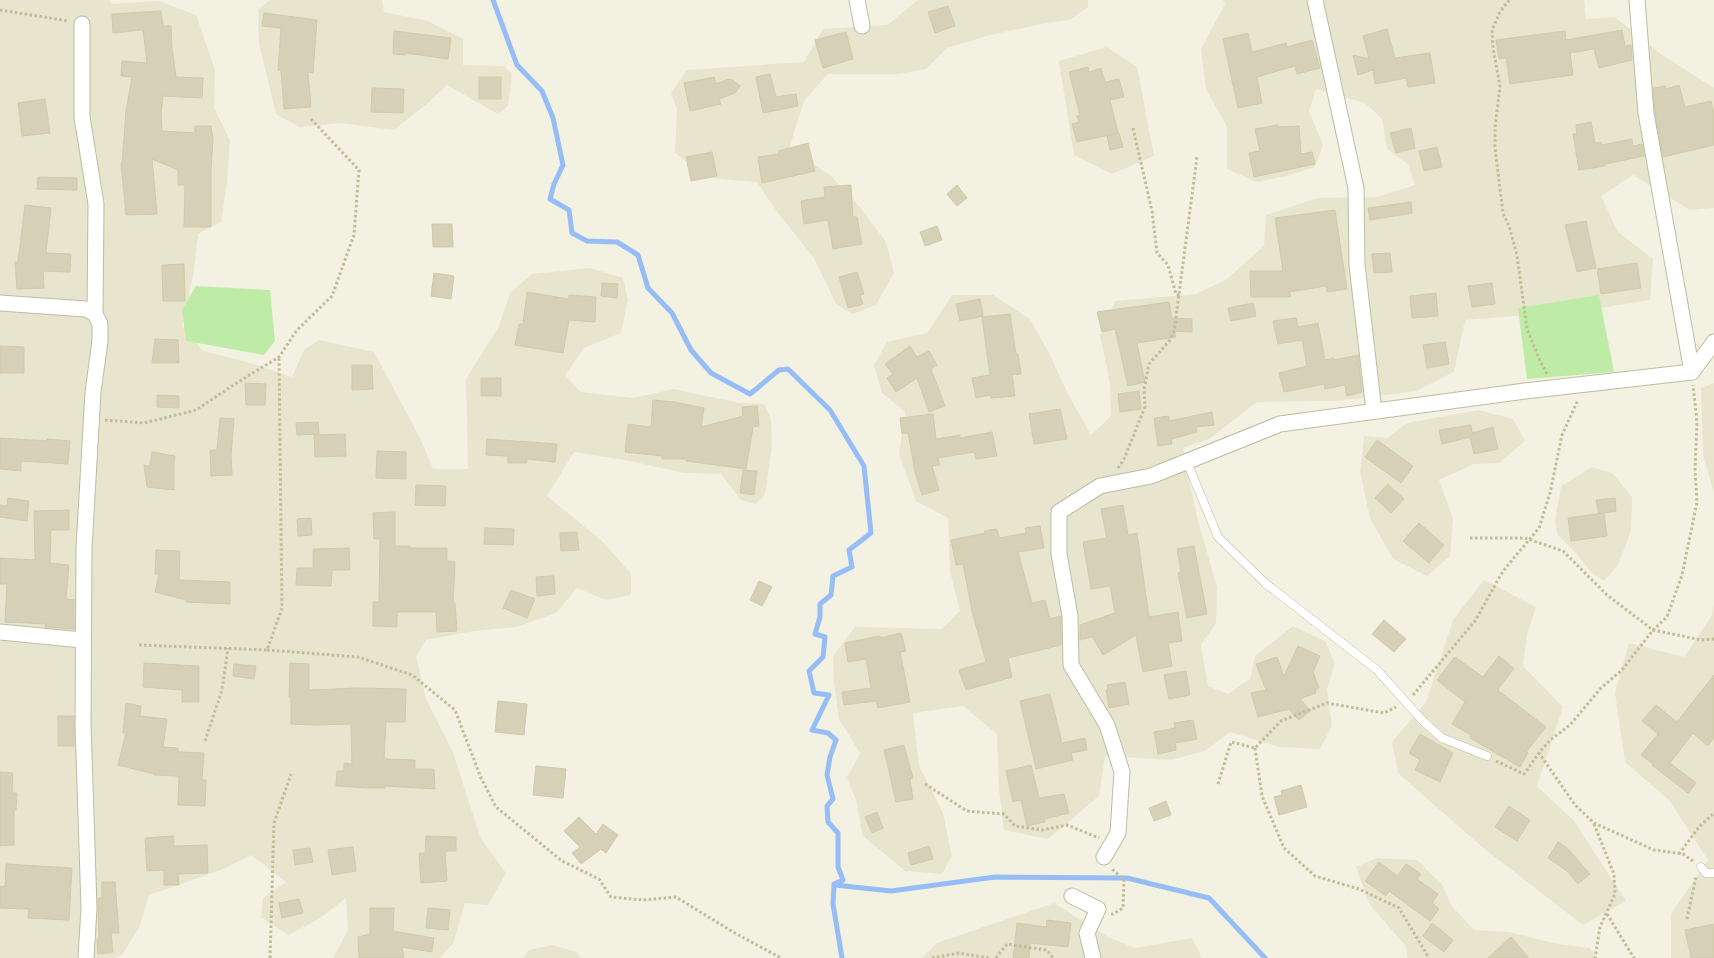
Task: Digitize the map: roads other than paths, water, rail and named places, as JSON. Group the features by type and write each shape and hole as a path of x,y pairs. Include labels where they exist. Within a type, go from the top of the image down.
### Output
{"street":[{"path":"857,0 862,26"},
{"path":"1315,0 1356,188 1357,265 1374,411"},
{"path":"1637,0 1646,113 1692,372"},
{"path":"82,24 82,118 96,204 95,314 100,324 100,341 91,418 84,548 83,723 89,908 86,958"},
{"path":"0,303 86,309 95,314"},
{"path":"1104,857 1118,833 1122,772 1107,725 1071,665 1070,616 1058,554 1059,512 1100,486 1151,476 1280,424 1555,387 1692,372 1714,342"},
{"path":"0,632 82,640"},
{"path":"1072,896 1098,909 1087,932 1093,958"}],"lane":[{"path":"1187,462 1218,537 1264,583 1378,670 1422,720 1442,738 1487,756"},
{"path":"1701,867 1706,872 1714,873"}],"waterway":[{"path":"493,0 517,65 542,91 553,118 563,165 554,184 550,199 569,210 572,233 587,241 617,242 638,255 648,288 672,313 691,350 711,373 750,394 779,370 788,369 830,410 864,466 871,533 849,550 852,567 833,576 831,595 820,604 820,617 815,634 825,637 823,657 809,671 814,693 829,695 812,730 828,733 836,740 830,757 827,775 833,799 827,806 828,822 838,833 838,867 843,880 834,884 833,904 842,958"},
{"path":"835,885 891,891 995,877 1127,878 1209,898 1265,958"}]}
